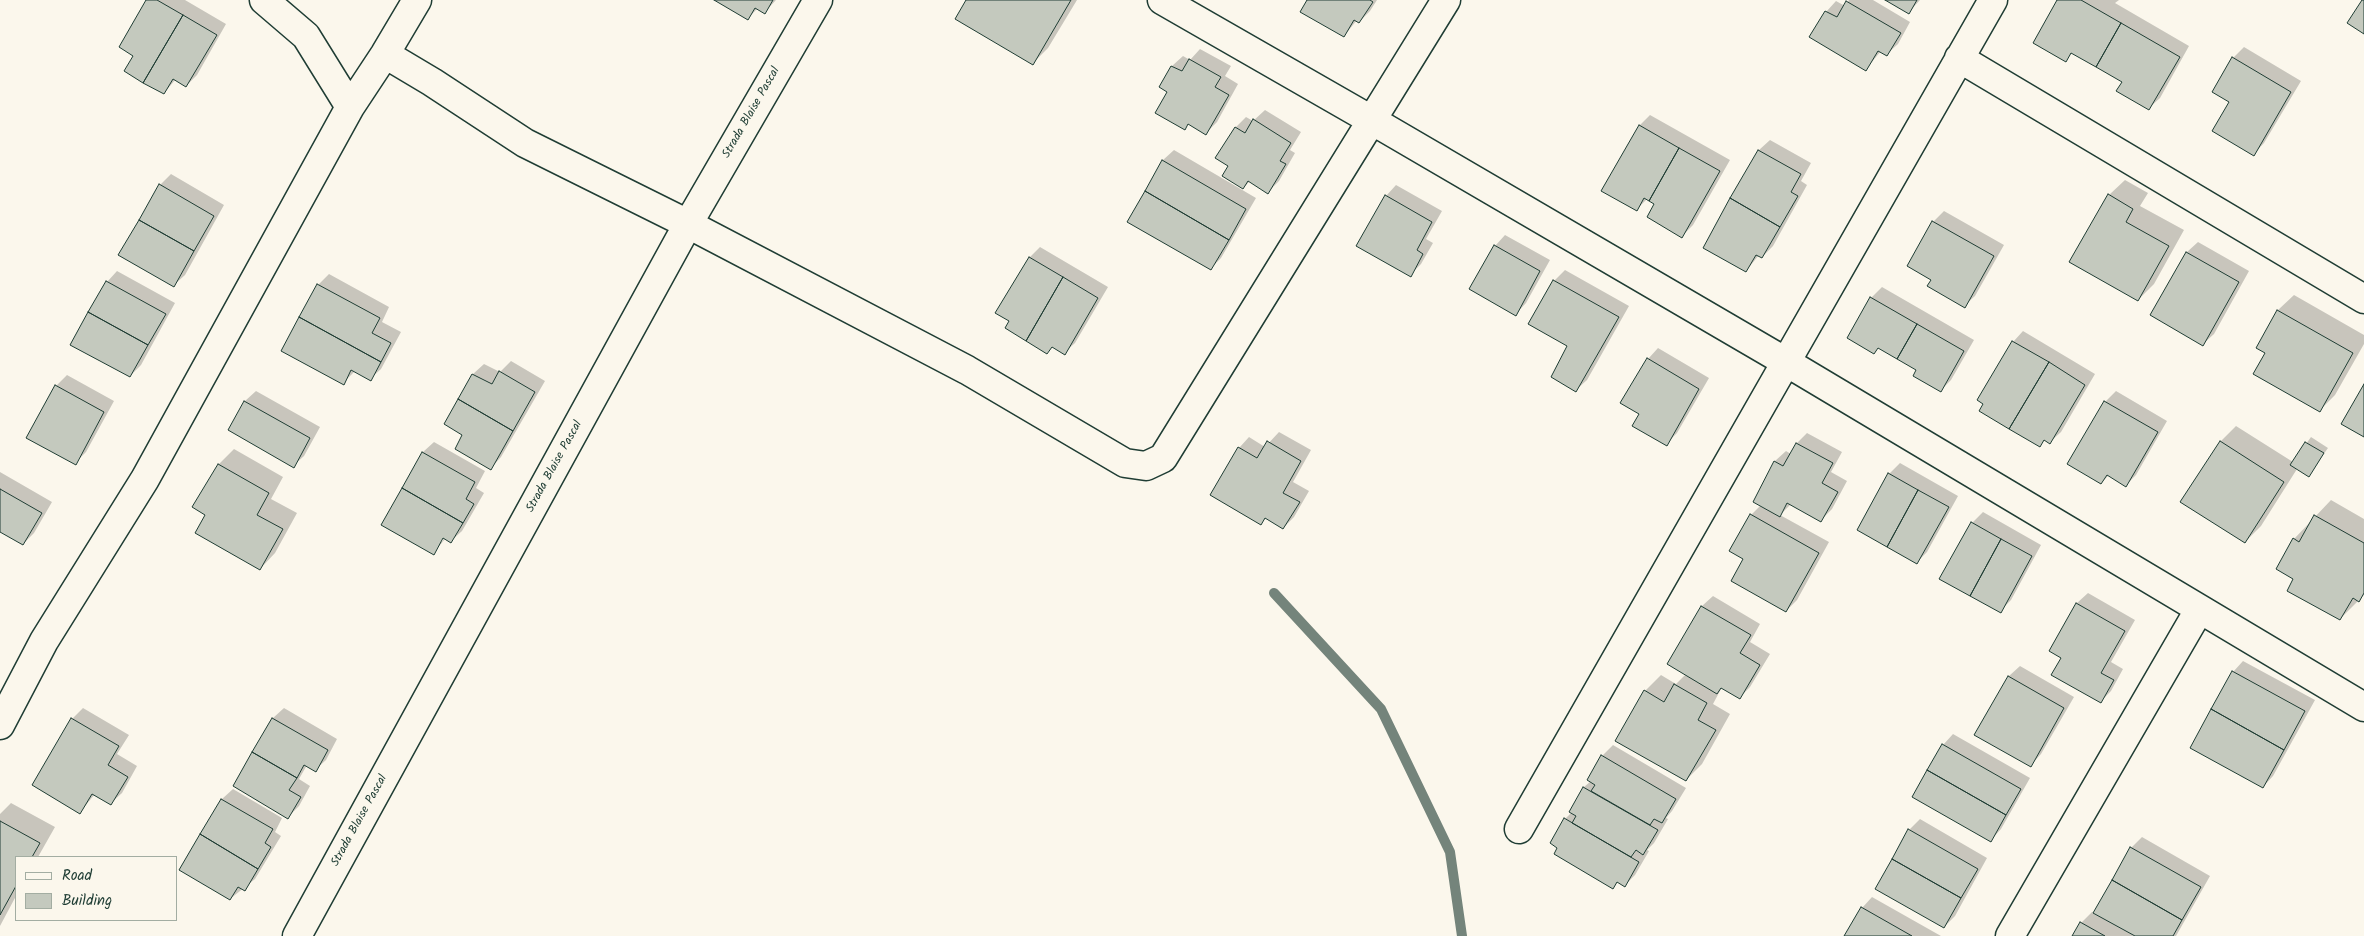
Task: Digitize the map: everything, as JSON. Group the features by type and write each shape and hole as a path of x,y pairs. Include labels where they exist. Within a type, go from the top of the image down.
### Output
{"street":[{"path":"264,0 306,36 350,107"},
{"path":"0,725 44,641 145,479 350,107 386,54 417,0"},
{"name":"Strada Blaise Pascal","path":"297,936 688,224 818,0"},
{"path":"1162,0 1786,362 2364,707"},
{"path":"386,54 525,143 688,224 967,370 1125,463 1146,466 1163,458 1373,121 1446,0"},
{"path":"1519,829 1959,58 1994,0"},
{"path":"1959,58 2364,299"},
{"path":"2010,936 2199,610"}],"building":[{"path":"146,0 157,0 183,15 143,83 124,71 133,56 119,47"},
{"path":"714,0 773,0 765,14 755,8 748,20"},
{"path":"966,0 1071,0 1033,65 955,19"},
{"path":"1307,0 1370,0 1373,2 1359,23 1354,20 1344,37 1300,12"},
{"path":"1885,0 1917,0 1909,14"},
{"path":"2057,0 2081,0 2121,23 2096,67 2071,53 2066,62 2033,43"},
{"path":"2362,0 2364,0 2364,34 2347,23"},
{"path":"1846,1 1901,33 1887,56 1878,51 1866,71 1809,37 1825,11 1837,17"},
{"path":"183,15 217,35 186,87 173,79 164,94 143,83"},
{"path":"2121,23 2180,57 2149,110 2116,91 2122,82 2096,67"},
{"path":"2232,57 2291,92 2254,156 2212,131 2229,102 2212,92"},
{"path":"1189,59 1221,77 1215,87 1229,95 1206,135 1188,124 1185,130 1155,113 1167,92 1159,87 1171,66 1182,71"},
{"path":"1253,119 1291,143 1280,161 1286,164 1268,194 1248,181 1243,189 1222,176 1228,166 1215,158 1235,127 1245,133"},
{"path":"1639,125 1679,148 1649,201 1644,198 1637,211 1601,191"},
{"path":"1679,148 1720,171 1682,238 1647,217 1654,204 1649,201"},
{"path":"1758,150 1801,174 1791,192 1798,196 1780,227 1730,198"},
{"path":"1162,160 1246,209 1229,240 1145,191"},
{"path":"159,184 214,216 194,251 139,220"},
{"path":"1145,191 1229,240 1211,270 1127,222"},
{"path":"2108,194 2133,209 2126,222 2169,246 2138,301 2069,262"},
{"path":"1385,195 1432,222 1417,250 1423,254 1411,277 1356,246"},
{"path":"1730,198 1780,227 1762,258 1756,255 1746,272 1703,248"},
{"path":"139,220 194,251 174,287 118,255"},
{"path":"1932,221 1994,256 1965,308 1927,286 1931,280 1907,266"},
{"path":"1494,245 1540,271 1516,316 1469,289"},
{"path":"2186,252 2239,282 2203,346 2150,315"},
{"path":"1029,257 1063,277 1026,341 1005,328 1009,321 995,313"},
{"path":"1063,277 1098,298 1065,355 1052,347 1047,354 1026,341"},
{"path":"1553,280 1619,317 1576,392 1551,377 1567,346 1528,324"},
{"path":"106,281 166,314 148,345 88,312"},
{"path":"317,284 380,318 372,333 391,343 381,362 299,317"},
{"path":"1870,297 1917,324 1897,359 1878,348 1874,354 1847,338"},
{"path":"2277,310 2353,353 2320,412 2253,374 2265,353 2256,348"},
{"path":"88,312 148,345 130,377 70,345"},
{"path":"299,317 381,362 371,381 351,370 344,385 281,351"},
{"path":"1917,324 1964,351 1941,392 1913,376 1916,370 1897,359"},
{"path":"2012,341 2049,362 2009,429 1979,411 1983,404 1977,400"},
{"path":"1647,358 1699,389 1667,446 1632,426 1639,414 1620,403"},
{"path":"2049,362 2085,385 2050,444 2044,440 2040,447 2009,429"},
{"path":"499,371 535,392 513,431 458,399 472,374 492,384"},
{"path":"2364,384 2364,437 2341,424"},
{"path":"55,385 104,412 76,465 26,438"},
{"path":"458,399 513,431 491,470 455,449 462,435 444,424"},
{"path":"244,401 310,438 294,468 228,430"},
{"path":"2104,401 2158,432 2126,487 2107,475 2101,484 2067,464"},
{"path":"1267,441 1301,461 1283,493 1300,502 1283,529 1265,518 1261,525 1210,495 1238,447 1257,458"},
{"path":"2220,441 2284,482 2245,543 2180,502"},
{"path":"2305,442 2324,453 2309,477 2290,465"},
{"path":"1796,443 1833,463 1822,483 1838,492 1821,522 1787,503 1780,517 1753,502 1774,461 1783,466"},
{"path":"422,452 475,482 466,499 474,504 463,523 402,488"},
{"path":"218,464 269,493 257,515 283,529 260,570 195,533 205,515 192,507"},
{"path":"1888,473 1918,490 1887,547 1857,530"},
{"path":"402,488 463,523 451,543 443,538 434,555 381,525"},
{"path":"0,489 42,513 23,545 0,532"},
{"path":"1918,490 1949,507 1917,564 1887,547"},
{"path":"1750,514 1819,553 1786,612 1731,581 1743,559 1729,551"},
{"path":"2314,515 2364,543 2364,593 2359,602 2353,598 2340,620 2287,591 2293,579 2276,569 2293,538 2299,542"},
{"path":"1971,522 2001,539 1970,596 1939,579"},
{"path":"2001,539 2032,556 2001,613 1970,596"},
{"path":"2076,603 2125,631 2101,673 2114,680 2101,703 2051,675 2061,658 2049,651"},
{"path":"1701,606 1751,635 1740,653 1760,665 1740,699 1721,688 1717,694 1667,664"},
{"path":"2232,671 2305,711 2284,750 2211,709"},
{"path":"2008,676 2064,708 2031,767 1974,735"},
{"path":"1674,684 1707,703 1698,720 1716,730 1686,781 1615,741 1644,690 1664,702"},
{"path":"2211,709 2284,750 2263,788 2190,748"},
{"path":"71,718 119,746 108,765 128,777 111,805 92,794 80,814 32,785"},
{"path":"272,718 328,750 316,772 304,765 297,778 252,752"},
{"path":"1942,744 2021,789 2006,815 1927,770"},
{"path":"252,752 297,778 289,790 301,797 288,819 233,786"},
{"path":"1601,755 1676,799 1662,823 1654,819 1650,825 1591,791 1595,785 1587,780"},
{"path":"1927,770 2006,815 1991,842 1912,797"},
{"path":"1583,787 1658,830 1643,855 1636,850 1631,857 1572,823 1576,816 1569,812"},
{"path":"221,799 273,829 265,843 271,847 258,869 200,834"},
{"path":"1564,818 1639,862 1625,887 1617,882 1613,889 1554,854 1557,848 1550,843"},
{"path":"0,821 40,843 33,856 15,856 15,888 0,915"},
{"path":"1908,829 1978,869 1961,898 1892,859"},
{"path":"200,834 258,869 245,891 238,887 230,900 179,870"},
{"path":"2130,847 2201,887 2182,920 2112,880"},
{"path":"1892,859 1961,898 1944,928 1875,889"},
{"path":"2112,880 2182,920 2173,936 2135,936 2093,913"},
{"path":"1861,907 1912,936 1844,936"},
{"path":"2080,922 2105,936 2072,936"}],"waterway":[{"path":"1274,593 1381,709 1450,852 1462,936"}]}
